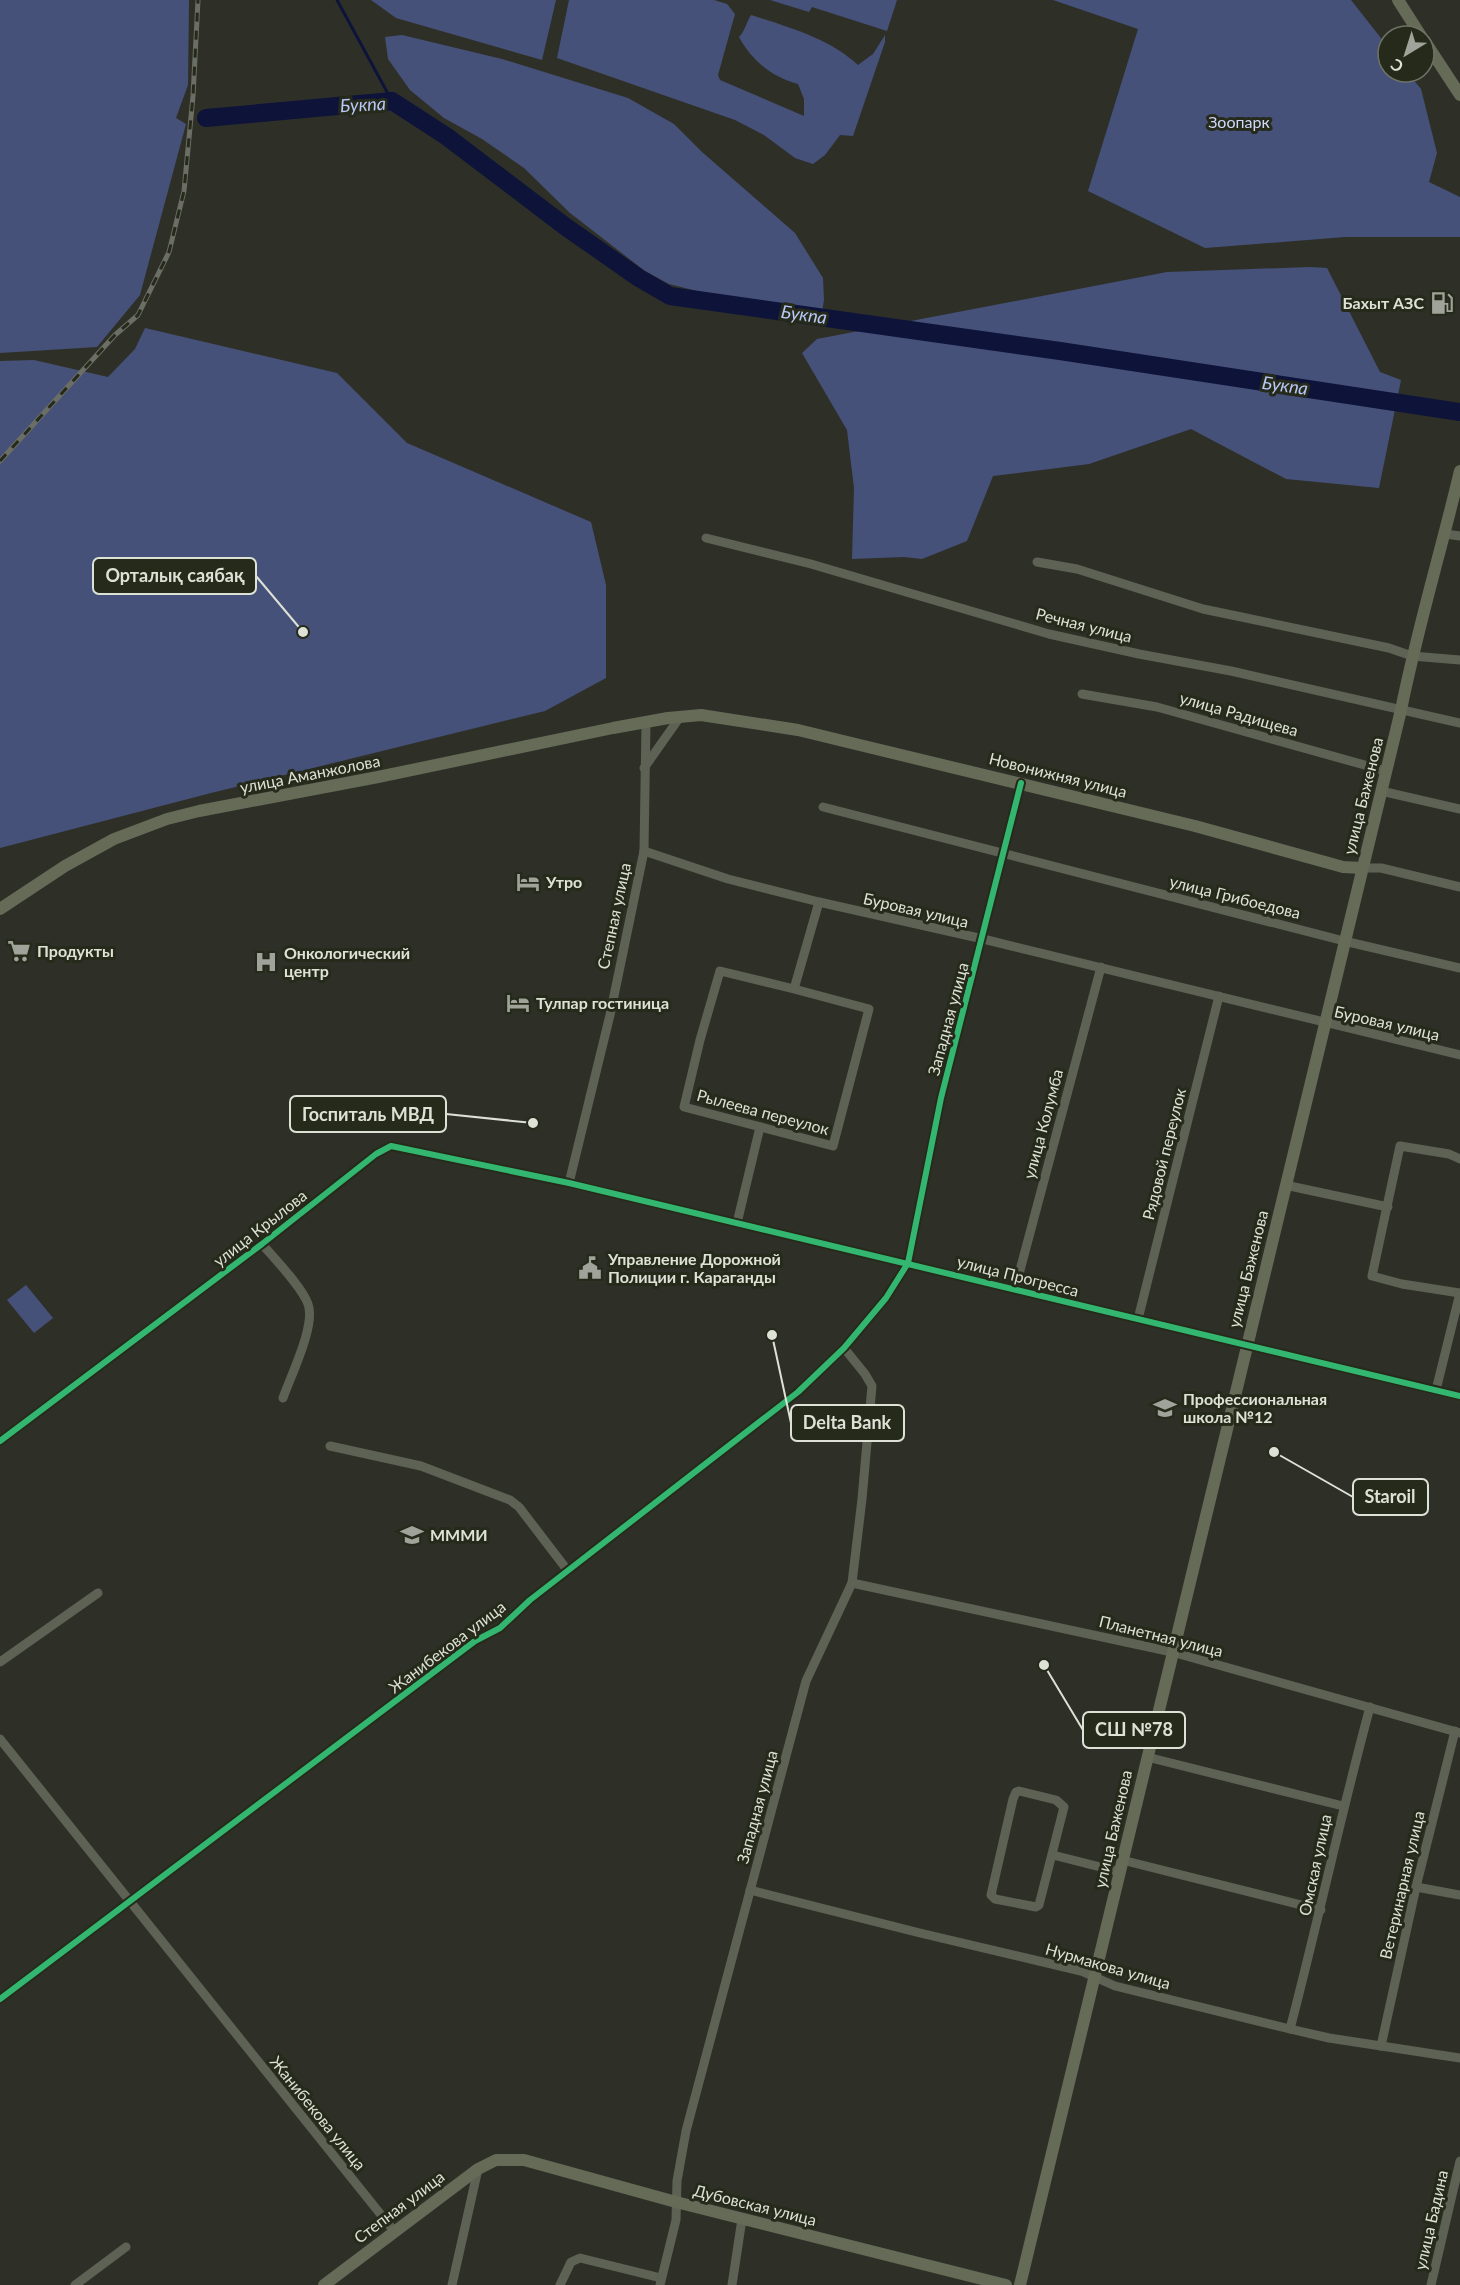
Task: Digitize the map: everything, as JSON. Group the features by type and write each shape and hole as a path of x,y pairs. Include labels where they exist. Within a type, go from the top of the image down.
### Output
{"main road":[{"path":"1398,0 1413,24"},
{"path":"1436,58 1460,95"},
{"name":"улица Баженова","path":"1020,2285 1401,710 1412,656 1460,471"},
{"name":"Новонижняя улица","path":"646,722 701,715 798,730 1195,826 1343,867 1362,868"},
{"name":"улица Аманжолова","path":"0,909 65,866 114,839 167,819 646,722"},
{"name":"Дубовская улица","path":"496,2160 524,2160 676,2202 1006,2285"},
{"name":"Степная улица","path":"324,2285 478,2169 496,2160"}],"street":[{"path":"1445,534 1460,536"},
{"name":"Речная улица","path":"706,538 811,564 1049,634 1231,671 1460,723"},
{"path":"1038,562 1077,569 1203,609 1389,648 1412,656 1460,660"},
{"name":"улица Радищева","path":"1082,694 1157,706 1386,771"},
{"path":"644,768 680,717"},
{"name":"Степная улица","path":"569,1183 610,1014 645,851 646,722"},
{"name":"Западная улица","path":"908,1263 941,1098 1021,783"},
{"path":"1381,791 1460,809"},
{"name":"улица Грибоедова","path":"823,807 1344,941 1460,968"},
{"name":"Буровая улица","path":"645,851 728,879 819,902 1101,967 1460,1055"},
{"name":"Новонижняя улица","path":"1362,868 1381,868 1460,887"},
{"path":"794,989 819,902"},
{"name":"улица Колумба","path":"1015,1289 1101,967"},
{"name":"Рылеева переулок","path":"720,970 794,989 869,1009 833,1146 684,1107 720,970"},
{"name":"Рядовой переулок","path":"1138,1319 1219,996"},
{"path":"737,1223 760,1127"},
{"name":"улица Крылова","path":"0,1442 262,1244 376,1154 391,1146 569,1183"},
{"path":"1436,1390 1460,1293 1402,1284 1372,1276 1400,1146 1449,1154 1460,1159"},
{"name":"улица Прогресса","path":"569,1183 1460,1396"},
{"path":"1285,1185 1388,1207"},
{"path":"262,1244 305,1297 310,1310 309,1324 283,1398"},
{"name":"Жанибекова улица","path":"0,1999 476,1641 501,1628 530,1600 798,1392 844,1348 886,1298 908,1263"},
{"name":"Западная улица","path":"661,2281 676,2220 676,2202 686,2131 806,1681 852,1583 872,1386 866,1374 844,1348"},
{"path":"330,1446 421,1466 510,1500 519,1507 568,1571"},
{"name":"Планетная улица","path":"852,1583 1172,1652 1457,1732"},
{"path":"0,1662 98,1593"},
{"name":"Омская улица","path":"1290,2029 1321,1910 1343,1806 1370,1707"},
{"name":"Ветеринарная улица","path":"1381,2046 1416,1887 1457,1732"},
{"path":"0,1739 130,1900"},
{"path":"1147,1757 1343,1806"},
{"path":"1016,1792 1056,1800 1064,1807 1053,1855 1038,1906 992,1897 1012,1798 1016,1792"},
{"path":"1053,1855 1121,1866 1321,1910"},
{"path":"1416,1887 1460,1895"},
{"name":"Нурмакова улица","path":"750,1890 1081,1971 1115,1986 1290,2029 1460,2058"},
{"name":"Жанибекова улица","path":"130,1900 394,2231"},
{"name":"улица Бадина","path":"1431,2285 1460,2162"},
{"path":"452,2285 478,2169"},
{"path":"732,2285 742,2218"},
{"path":"75,2285 126,2247"},
{"path":"560,2285 571,2262 580,2258 661,2281"}],"green space":[{"path":"0,0 189,0 188,85 176,118 186,124 140,295 97,347 0,353"},
{"path":"371,0 556,0 542,60 396,18"},
{"path":"569,0 714,0 727,4 735,14 718,75 720,80 804,116 804,99 798,84 764,67 744,46 739,37 751,15 821,40 858,65 873,54 885,35 885,42 853,136 840,135 825,155 813,164 795,158 764,135 735,120 557,58"},
{"path":"770,0 897,0 887,31 812,7 809,12"},
{"name":"Зоопарк","path":"1053,0 1351,0 1376,32 1376,84 1417,84 1421,89 1437,153 1429,182 1460,197 1460,237 1345,237 1205,248 1088,191 1138,29"},
{"path":"402,35 502,59 628,98 674,124 702,152 795,233 823,278 822,313 713,295 669,284 645,271 570,213 524,168 482,139 444,118 410,90 388,59 385,37"},
{"path":"1327,268 1380,372 1401,380 1379,488 1286,479 1191,429 1089,464 993,476 967,541 922,559 904,557 852,559 854,488 847,430 802,353 817,339 1167,272"},
{"path":"145,328 337,373 407,443 591,522 606,585 606,678 545,711 211,793 0,848 0,361 34,360 108,377 135,349"},
{"path":"26,1285 53,1318 34,1333 7,1300"}],"waterway":[{"path":"337,0 392,101"},
{"name":"Букпа","path":"206,118 392,101 446,136 566,227 639,278 670,296 1060,351 1460,412"}],"railway":[{"path":"0,461 115,335 138,315 169,252 184,191 193,96 198,0"}],"cycle path":[{"path":"0,1999 475,1641 500,1628 530,1600 798,1392 844,1348 886,1298 908,1263 941,1098 1021,783"},
{"path":"0,1441 262,1244 376,1154 391,1146 569,1183 1460,1396"}],"place":[{"name":"Бахыт АЗС","path":"1442,303"},
{"name":"Орталық саябақ","path":"303,632"},
{"name":"Утро","path":"528,882"},
{"name":"Продукты","path":"19,951"},
{"name":"Онкологический центр","path":"266,962"},
{"name":"Тулпар гостиница","path":"518,1003"},
{"name":"Госпиталь МВД","path":"533,1123"},
{"name":"Управление Дорожной Полиции г. Караганды","path":"590,1268"},
{"name":"Delta Bank","path":"772,1335"},
{"name":"Профессиональная школа №12","path":"1165,1408"},
{"name":"Staroil","path":"1274,1452"},
{"name":"МММИ","path":"412,1535"},
{"name":"СШ №78","path":"1044,1665"}]}
